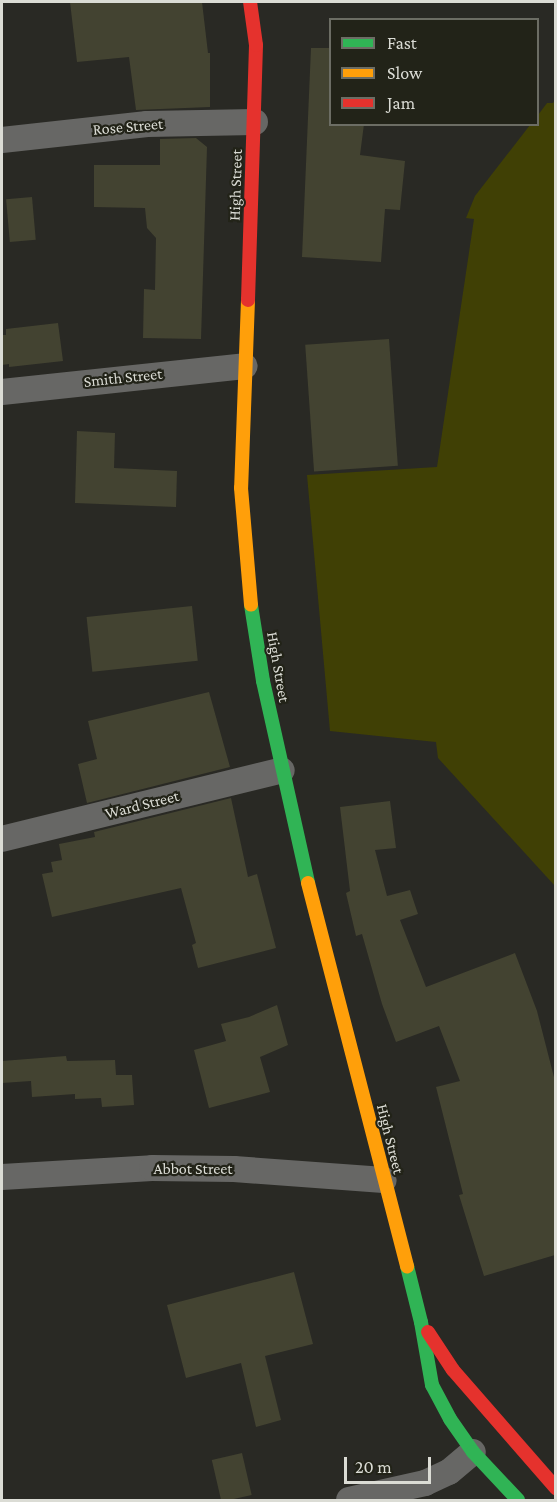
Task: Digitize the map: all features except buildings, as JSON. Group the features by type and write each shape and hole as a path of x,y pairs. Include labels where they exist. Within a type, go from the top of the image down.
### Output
{"main road":[{"name":"High Street","path":"250,2 256,45 255,122 241,488 245,552 262,681 309,889 421,1322 432,1385 450,1419 473,1452 518,1500"},
{"name":"High Street","path":"421,1322 453,1370 555,1488"},
{"path":"516,1445 547,1500"}],"street":[{"name":"Rose Street","path":"2,140 147,124 255,122"},
{"name":"Smith Street","path":"2,392 244,366"},
{"name":"Ward Street","path":"2,839 282,770"},
{"name":"Abbot Street","path":"2,1177 152,1168 222,1169 384,1180"},
{"path":"349,1500 425,1483 449,1472 473,1452"}],"shaded area":[{"path":"555,100 555,886 438,758 436,742 330,731 307,475 437,467 474,219 466,218 475,196 529,126 539,126 539,114 547,103 553,103"}],"traffic: fast":[{"path":"251,605 263,681 308,883"},
{"path":"407,1266 421,1322 432,1385 450,1419 473,1452 518,1500"}],"traffic: slow":[{"path":"248,300 241,488 251,605"},
{"path":"308,883 407,1266"}],"traffic: jam":[{"path":"248,300 256,45 250,2"},
{"path":"428,1332 453,1370 556,1488"}]}
